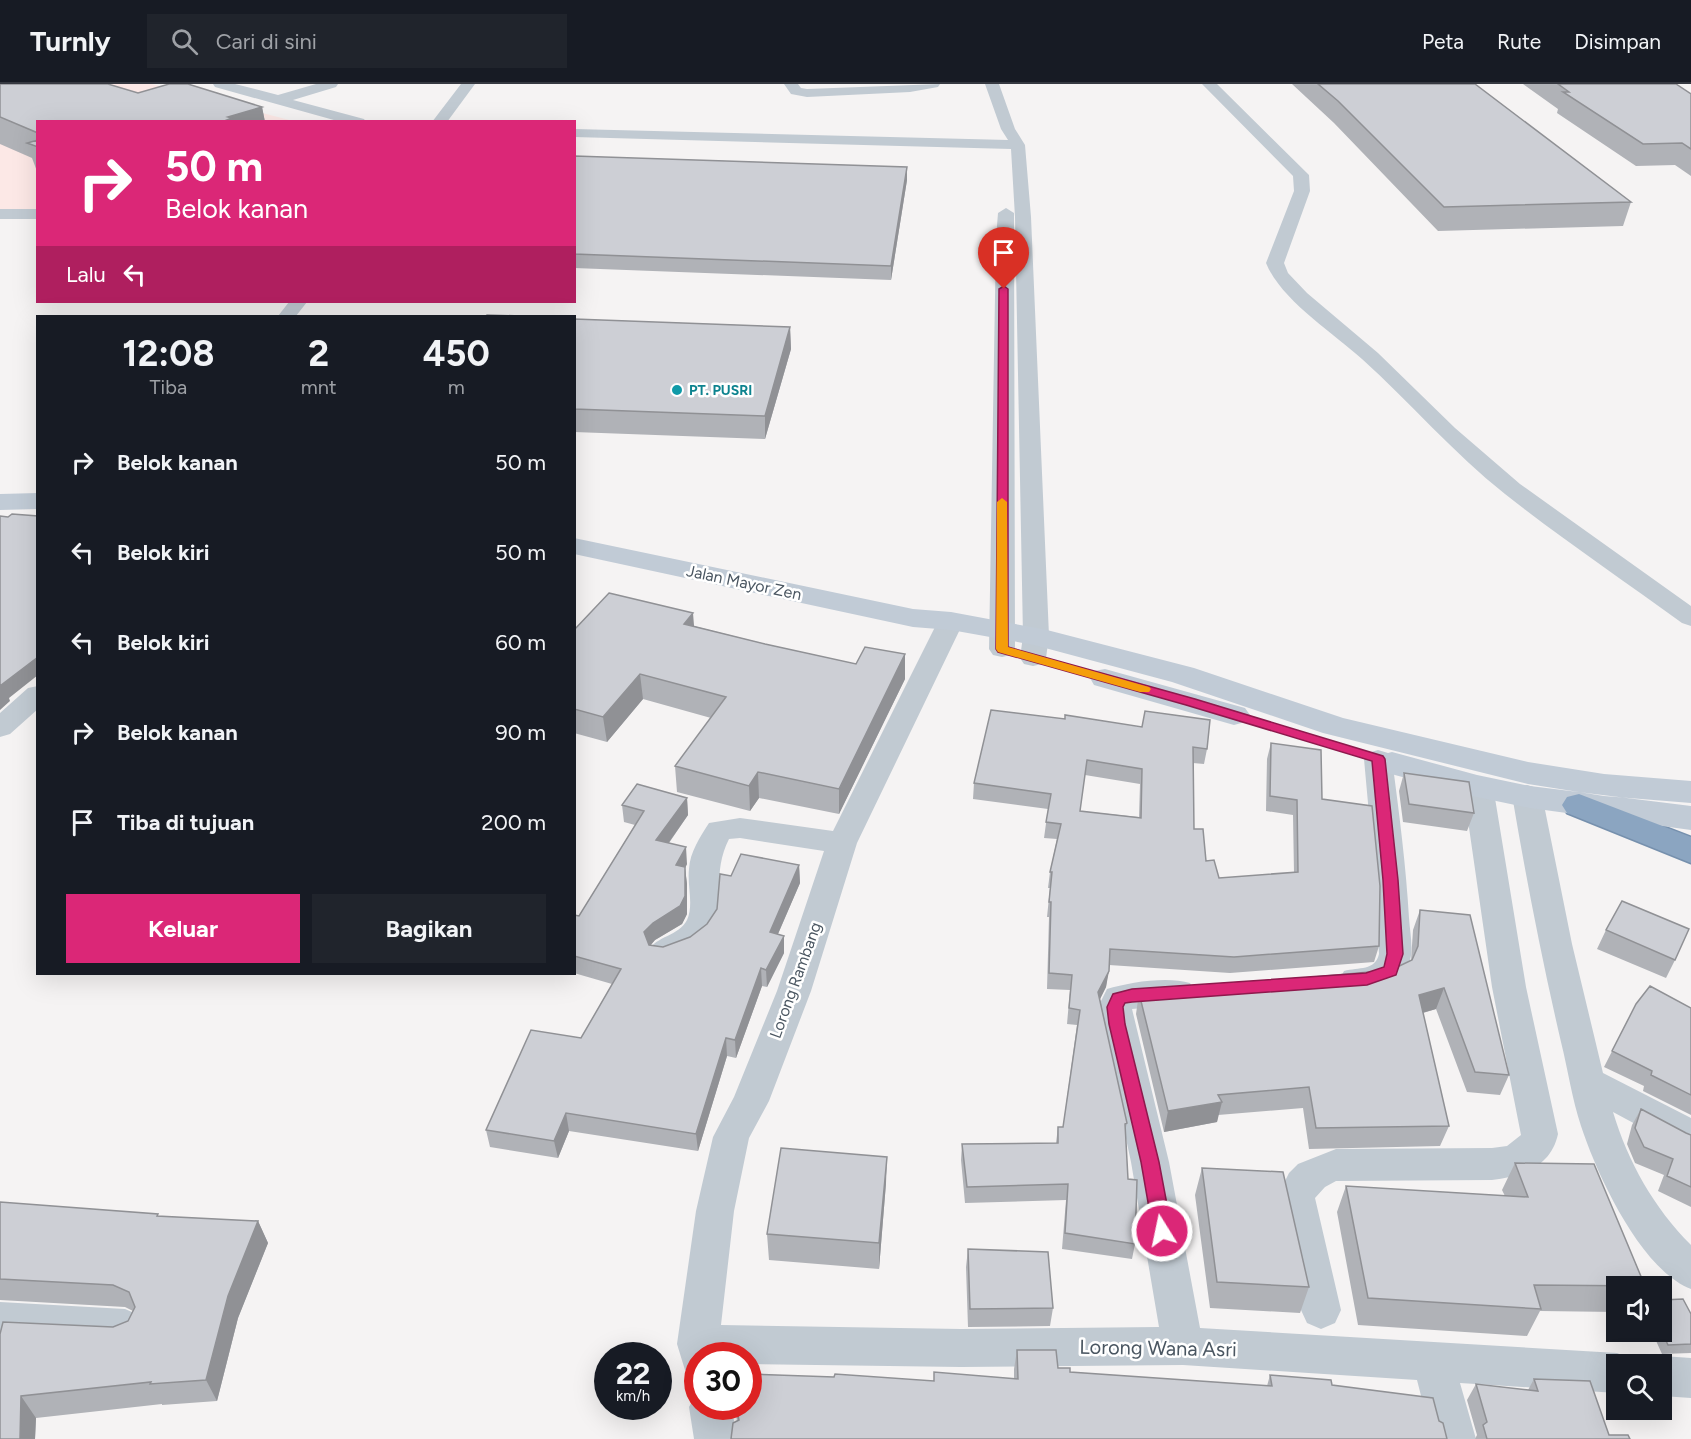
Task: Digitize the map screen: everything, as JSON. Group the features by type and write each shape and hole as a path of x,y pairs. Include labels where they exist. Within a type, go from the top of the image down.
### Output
{"highway":[{"path":"1579,805 1691,851"}],"street":[{"path":"220,84 352,120"},
{"path":"278,100 331,84"},
{"path":"441,120 468,84"},
{"path":"791,84 796,91 807,93 910,88 933,84"},
{"path":"992,84 1008,140 1023,217 1035,647"},
{"path":"1209,84 1301,175 1302,191 1275,263 1280,274 1301,297 1371,357 1447,433 1512,489 1691,618"},
{"path":"576,133 936,142 1008,140"},
{"path":"1002,639 1008,140"},
{"path":"0,214 36,214"},
{"path":"288,315 297,303"},
{"path":"0,502 36,501"},
{"name":"Jalan Mayor Zen","path":"576,546 913,618 1035,647"},
{"name":"Lorong Rambang","path":"700,1342 715,1211 731,1137 751,1101 794,991 842,843 947,627"},
{"path":"1035,647 1190,702 1378,759 1478,786 1579,805 1691,818"},
{"path":"1035,647 1183,675 1334,726 1528,773 1604,785 1691,792"},
{"path":"0,728 36,696"},
{"path":"1332,982 1377,978 1391,971 1393,966 1395,954 1391,880 1378,759"},
{"path":"1321,1310 1296,1197 1302,1184 1314,1173 1336,1165 1516,1161 1538,1143 1540,1134 1509,987 1478,786"},
{"path":"1527,795 1558,960 1599,1126 1620,1176 1643,1219 1657,1238 1691,1271"},
{"path":"664,951 698,929 704,914 704,868 710,844 720,830 740,828 842,843"},
{"path":"1183,1346 1150,1162 1115,1007 1119,998 1132,995 1202,991"},
{"path":"1589,1082 1691,1136"},
{"path":"0,1321 125,1328"},
{"name":"Lorong Wana Asri","path":"762,1350 1183,1346 1606,1372"},
{"path":"1434,1360 1454,1439"},
{"path":"1672,1377 1691,1378"},
{"path":"712,1420 716,1439"}],"shaded area":[{"path":"0,84 152,84 289,120 36,120 36,211 0,211"}],"building":[{"path":"0,84 108,84 138,93 169,84 188,84 262,107 228,117 232,118 227,120 36,120 36,132 0,117"},
{"path":"1318,84 1475,84 1631,202 1444,207 1338,101"},
{"path":"1558,84 1676,84 1691,94 1691,149 1682,143 1643,144 1563,92 1569,92"},
{"path":"36,141 36,146 27,143"},
{"path":"576,156 907,167 891,266 576,254"},
{"name":"PT. PUSRI","path":"576,319 790,327 765,416 576,409"},
{"path":"12,514 36,516 36,659 0,686 0,516 8,517"},
{"path":"609,593 693,613 684,624 856,664 865,647 905,654 839,789 758,772 749,786 675,766 726,697 640,674 603,717 576,710 576,628"},
{"path":"991,710 1065,719 1065,715 1142,727 1145,711 1210,720 1207,749 1193,747 1194,829 1203,829 1206,861 1214,860 1219,878 1298,872 1297,800 1270,796 1271,743 1321,750 1322,799 1372,806 1380,886 1379,946 1234,957 1110,949 1109,971 1098,992 1127,1123 1125,1124 1128,1179 1137,1180 1135,1244 1065,1233 1068,1184 967,1187 962,1144 1058,1143 1058,1127 1063,1127 1080,1010 1069,1008 1072,975 1049,973 1051,902 1049,902 1052,872 1050,872 1061,824 1046,822 1051,794 974,783","holes":["1087,760 1142,769 1141,818 1080,811"]},
{"path":"1404,773 1469,782 1474,813 1409,804"},
{"path":"637,784 687,798 656,840 686,847 676,865 685,867 685,896 680,906 653,923 644,932 649,945 663,947 690,937 707,924 717,909 720,874 731,876 741,854 799,865 770,932 784,936 766,970 761,968 735,1040 726,1038 696,1134 566,1113 554,1141 486,1130 531,1030 581,1038 621,969 576,957 576,915 579,916 644,811 622,805"},
{"path":"1622,901 1689,929 1675,960 1606,930"},
{"path":"1420,910 1470,915 1509,1075 1475,1072 1444,988 1419,995 1449,1126 1316,1128 1309,1087 1218,1095 1222,1102 1168,1111 1139,993 1391,970 1412,960 1418,946"},
{"path":"1650,986 1691,1008 1691,1095 1651,1075 1652,1071 1612,1051 1636,1004"},
{"path":"1641,1109 1691,1135 1691,1187 1667,1176 1673,1159 1644,1147 1635,1128"},
{"path":"781,1148 887,1157 879,1243 767,1234"},
{"path":"1515,1163 1594,1164 1641,1276 1606,1276 1606,1286 1534,1285 1541,1309 1368,1298 1346,1186 1528,1197"},
{"path":"1202,1168 1283,1172 1309,1287 1217,1282"},
{"path":"0,1202 158,1214 157,1216 258,1221 228,1296 206,1380 150,1384 151,1382 21,1396 20,1439 0,1439 0,1334 3,1322 113,1327 128,1321 135,1307 129,1292 113,1285 0,1279"},
{"path":"968,1249 1048,1252 1053,1308 970,1309"},
{"path":"1683,1299 1691,1314 1691,1344 1668,1345 1667,1342 1672,1342 1672,1300"},
{"path":"1017,1350 1056,1350 1058,1368 1070,1368 1070,1372 1272,1386 1270,1375 1331,1380 1332,1385 1433,1398 1447,1439 731,1439 733,1423 739,1420 762,1420 762,1374 834,1377 835,1374 934,1381 934,1372 1018,1379"},
{"path":"1534,1379 1590,1381 1609,1435 1628,1435 1630,1439 1487,1439 1483,1425 1487,1422 1476,1384 1538,1391"}],"slow traffic":[{"path":"1002,502 1002,649 1145,689"}],"place":[{"name":"PT. PUSRI","path":"677,390"}],"route":[{"path":"1004,289 1002,649 1190,702 1378,759 1391,880 1395,954 1391,971 1377,978 1367,979 1132,995 1119,998 1115,1007 1117,1024 1150,1162 1162,1231"}]}
